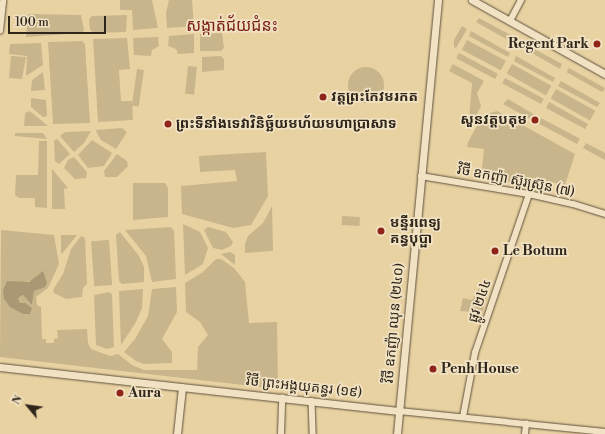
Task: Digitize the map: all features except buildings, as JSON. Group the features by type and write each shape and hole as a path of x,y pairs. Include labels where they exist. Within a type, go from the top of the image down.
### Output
{"street":[{"path":"0,31 3,0"},
{"name":"វិថី ឧកញ៉ា ឈុន (២៤០)","path":"397,434 438,0"},
{"path":"472,0 605,74"},
{"path":"510,21 521,0"},
{"name":"វិថី ឧកញ៉ា ស៊ួរស៊្រុន (៧)","path":"421,176 529,194 573,204 605,214"},
{"name":"ផ្លូវ ២៤៤","path":"463,418 475,353 529,194"},
{"name":"វិថី ព្រះអង្គយុគន្ធរ (១៩)","path":"0,367 463,418 605,432"},
{"path":"177,434 182,387"},
{"path":"281,434 282,398"},
{"path":"312,401 312,434"},
{"path":"525,434 526,424"}],"shaded area":[{"path":"120,0 152,0 158,28 133,30 132,10 120,10"},
{"path":"169,0 192,0 194,26 167,28 166,13"},
{"path":"28,14 81,15 84,30 82,33 26,37"},
{"path":"127,15 126,32 93,33 90,30 89,19 92,16"},
{"path":"479,18 518,39 515,44 476,22"},
{"path":"462,26 467,29 456,48 454,47 454,40"},
{"path":"471,31 510,53 508,57 469,36"},
{"path":"222,33 224,48 221,51 200,51 200,34"},
{"path":"194,34 194,53 178,54 176,49 168,46 169,36"},
{"path":"158,37 159,46 152,50 151,56 134,55 133,38"},
{"path":"127,38 130,69 119,70 121,101 132,101 133,120 98,122 93,39"},
{"path":"467,40 506,61 501,70 462,50"},
{"path":"82,41 85,44 90,123 53,124 48,42"},
{"path":"41,43 43,65 26,76 27,56 9,54 10,44"},
{"path":"523,43 562,64 560,69 521,47"},
{"path":"459,53 498,74 495,79 456,58"},
{"path":"11,56 26,57 22,79 9,78"},
{"path":"221,56 224,59 224,70 202,72 202,57"},
{"path":"516,56 555,78 553,82 514,61"},
{"path":"453,64 484,81 477,93 481,106 468,131 472,83 449,71"},
{"path":"512,64 551,86 546,95 507,74"},
{"path":"188,66 197,67 194,95 185,94"},
{"path":"369,67 379,72 383,78 383,92 379,98 373,102 363,103 353,98 349,92 348,82 353,72 359,68"},
{"path":"569,68 605,88 602,92 567,72"},
{"path":"137,69 144,70 139,107 132,106"},
{"path":"43,72 45,90 31,91 32,80"},
{"path":"505,78 544,99 541,104 502,83"},
{"path":"561,81 600,103 597,107 558,86"},
{"path":"556,89 595,111 590,120 551,99"},
{"path":"31,98 46,100 47,116 43,117 31,107"},
{"path":"508,99 535,115 532,120 503,104"},
{"path":"549,102 588,124 585,129 546,108"},
{"path":"29,111 48,126 24,126 25,113"},
{"path":"497,111 575,154 565,185 533,178 530,186 481,177 484,149 467,147 468,142 483,115"},
{"path":"541,118 580,139 577,144 538,123"},
{"path":"122,128 127,132 116,149 101,140 96,130"},
{"path":"91,131 84,143 74,152 60,136 65,132"},
{"path":"15,133 43,133 47,139 15,136"},
{"path":"57,139 70,154 59,164 55,161 54,141"},
{"path":"92,140 112,153 104,166 88,168 78,155"},
{"path":"39,141 47,141 47,208 35,207 35,198 19,198 15,195 16,175 38,175"},
{"path":"586,143 605,153 605,160 583,148"},
{"path":"266,152 268,196 251,225 233,228 182,214 181,186 237,181 235,170 200,172 199,156"},
{"path":"117,154 127,161 128,166 117,177 105,177 104,171"},
{"path":"74,157 87,172 86,178 75,179 64,168 68,160"},
{"path":"52,169 68,188 64,189 65,209 52,209"},
{"path":"133,183 165,183 168,188 168,217 133,220"},
{"path":"272,206 273,251 245,253 245,244 248,236 263,223"},
{"path":"342,216 360,217 360,226 342,225"},
{"path":"183,224 200,232 208,248 203,264 185,275"},
{"path":"171,227 174,231 176,279 152,282 146,256 125,230"},
{"path":"208,227 226,232 233,242 231,246 222,250 213,248 204,230"},
{"path":"1,230 54,235 59,264 48,288 36,297 37,305 41,307 42,339 46,339 46,343 54,343 54,339 58,338 57,330 87,329 88,343 91,349 110,356 118,354 132,365 144,370 197,370 198,347 208,335 200,322 186,312 185,283 203,272 216,259 221,259 234,268 245,282 249,323 277,322 278,389 0,357","holes":["34,280 40,288 34,291 32,305 23,295 18,298 20,303 24,304 23,314 7,281 21,283"]},
{"path":"120,232 139,256 144,267 144,282 122,284 119,281 116,235"},
{"path":"61,235 77,235 62,254 61,252"},
{"path":"81,236 85,238 87,284 83,288 82,297 66,299 54,293 53,290 63,274 71,249"},
{"path":"109,240 112,285 94,286 91,241"},
{"path":"230,252 235,255 235,265 221,254"},
{"path":"43,271 47,283 45,287 34,291 32,305 23,295 18,298 20,303 25,303 32,308 30,314 23,314 10,307 4,299 3,290 7,281 29,282"},
{"path":"176,287 177,312 162,339 172,352 172,363 144,364 136,361 124,352 135,339 148,316 152,289"},
{"path":"479,288 488,292 482,313 460,311 463,298 472,300"},
{"path":"143,289 142,308 136,322 121,345 119,291"},
{"path":"109,292 112,294 114,347 107,349 96,345 94,295"}],"place":[{"name":"Regent Park","path":"597,44"},
{"name":"វត្តព្រះកែវមរកត","path":"323,97"},
{"name":"សួនវត្តបតុម","path":"535,120"},
{"name":"ព្រះទីនាំងទេវាវិនិច្ឆ័យមហ័យមហាប្រាសាទ","path":"168,124"},
{"name":"មន្ទីរពេទ្យ គន្ធបុប្ផា","path":"381,231"},
{"name":"Le Botum","path":"495,251"},
{"name":"Penh House","path":"433,369"},
{"name":"Aura","path":"120,393"}],"district":[{"name":"សង្កាត់ជ័យជំនះ","path":"232,26"}]}
